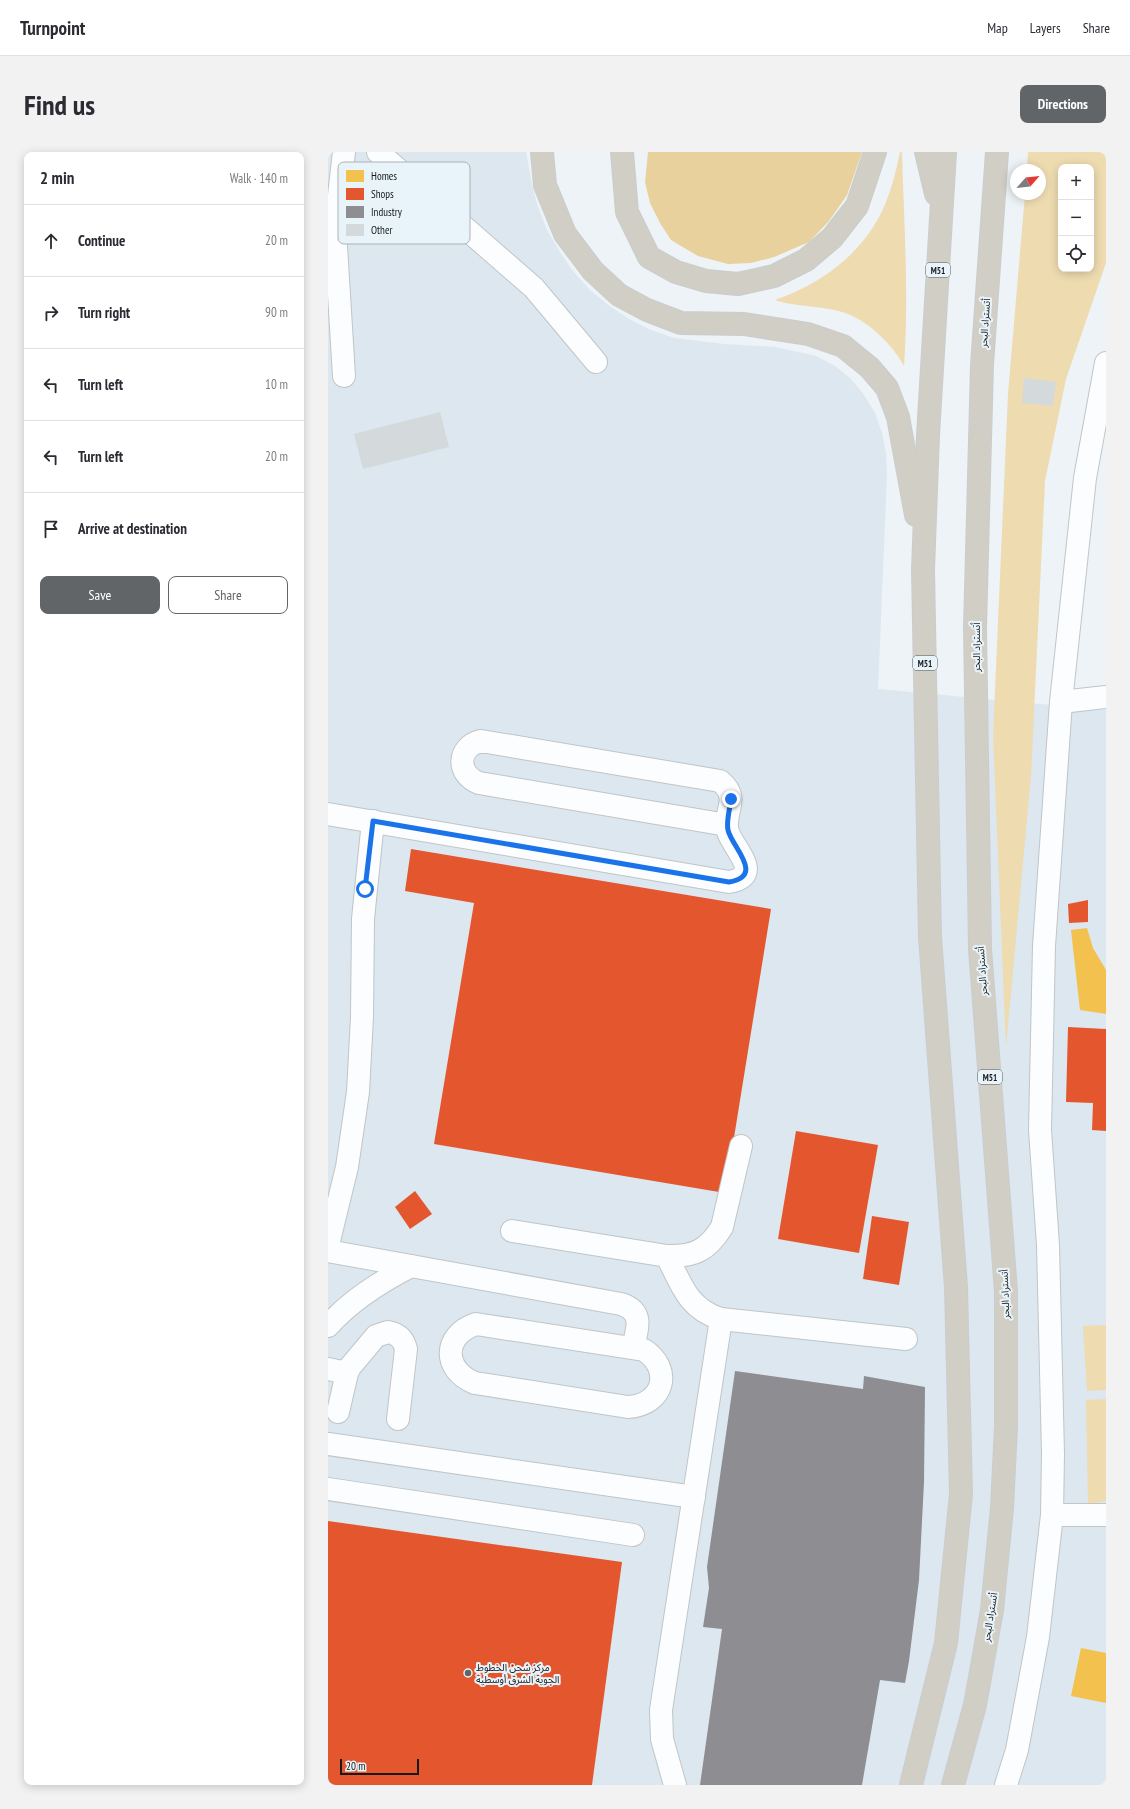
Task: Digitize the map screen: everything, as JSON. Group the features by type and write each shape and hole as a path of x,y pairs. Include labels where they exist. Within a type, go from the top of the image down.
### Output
{"highway":[{"path":"542,152 545,185 565,234 594,272 619,295 647,310 681,323 744,324 808,334 843,346 870,368 887,388 898,417 913,494 923,570"},
{"path":"622,152 627,212 649,257 676,272 706,281 738,284 774,276 806,260 832,238 857,206 875,152"},
{"path":"926,152 941,216"},
{"name":"M51","path":"911,1785 946,1643 961,1494 956,1287 930,937 923,570 931,388 945,152"},
{"name":"أتستراد البحر","path":"952,1785 975,1705 992,1610 1002,1508 1006,1426 1006,1292 980,948 975,628 982,364 997,152"},
{"path":"990,263 1008,152"}],"street":[{"path":"343,162 344,152"},
{"path":"378,152 389,162"},
{"path":"338,204 335,230 344,376"},
{"path":"470,232 534,288 596,362"},
{"path":"1006,1785 1017,1750 1038,1636 1052,1515 1053,1454 1048,1245 1040,1130 1044,946 1061,702 1085,478 1106,363"},
{"path":"1061,702 1106,697"},
{"path":"328,814 729,882 736,881 742,877 746,871 743,856 731,838 727,825 731,799 730,792 720,781 489,741 481,741 468,747 462,761 466,775 479,783 727,825"},
{"path":"328,1245 347,1167 358,1092 362,1032 363,919 373,821"},
{"path":"512,1231 667,1256 694,1254 706,1247 715,1239 722,1227 741,1146"},
{"path":"328,1251 628,1306 637,1316 638,1323 633,1348"},
{"path":"667,1256 682,1288 694,1305 702,1311 721,1319 906,1338"},
{"path":"328,1326 350,1304 369,1289 411,1266"},
{"path":"675,1785 662,1739 661,1710 721,1319"},
{"path":"476,1324 633,1348 644,1350 652,1356 658,1364 662,1375 656,1395 643,1404 628,1406 475,1383 465,1379 457,1372 452,1363 451,1352 453,1342 458,1334 466,1327 476,1324"},
{"path":"338,1412 338,1371 350,1367 376,1336 388,1332 400,1337 404,1342 406,1349 398,1420"},
{"path":"328,1444 694,1497"},
{"path":"328,1489 633,1535"},
{"path":"1052,1515 1106,1515"}],"shaded area":[{"path":"328,152 526,152 537,204 546,228 572,270 589,289 608,305 629,319 651,330 674,338 724,344 776,347 816,356 835,366 851,379 864,395 875,413 882,433 886,453 887,474 878,689 1106,710 1106,1785 328,1785"},
{"path":"648,152 862,152 847,195 829,221 809,242 774,257 751,263 728,264 698,256 671,240 650,203 645,182"},
{"path":"900,152 902,152 906,259 904,366 894,350 880,336 856,318 831,309 784,303 775,300 812,283 829,273 859,246 881,213 891,189"},
{"path":"1028,152 1106,152 1106,263 1066,379 1045,481 1031,776 1006,1047 993,736 1008,394 1024,200 1046,200 1046,164 1027,164"},
{"path":"1106,1325 1106,1390 1087,1391 1083,1326"},
{"path":"1106,1399 1106,1501 1088,1504 1086,1400"}],"building: Homes":[{"path":"1087,928 1093,948 1106,970 1106,1014 1080,1010 1071,930"},
{"path":"1081,1648 1106,1653 1106,1703 1071,1696"}],"building: Shops":[{"path":"411,849 771,909 725,1193 434,1144 474,903 405,891"},
{"path":"1088,900 1088,922 1069,923 1068,904"},
{"path":"1068,1027 1106,1029 1106,1131 1092,1130 1093,1103 1066,1102"},
{"path":"796,1131 878,1145 859,1253 778,1239"},
{"path":"415,1191 432,1214 410,1229 395,1207"},
{"path":"872,1216 909,1222 899,1285 863,1279"},
{"name":"مركز شحن الخطوط الجوية الشرق أوسطية","path":"328,1521 622,1562 592,1785 328,1785"}],"building: Industry":[{"path":"735,1371 863,1389 864,1376 925,1387 924,1482 919,1580 909,1661 905,1683 880,1680 862,1785 700,1785 722,1629 703,1627 709,1588 707,1567"}],"building: Other":[{"path":"1024,378 1056,382 1053,406 1022,403"},
{"path":"440,412 449,447 363,469 354,434"}],"place":[{"name":"مركز شحن الخطوط الجوية الشرق أوسطية","path":"468,1673"}],"route":[{"path":"365,889 373,821 729,882 736,881 742,877 746,871 743,856 728,832 727,825 731,799"}]}
